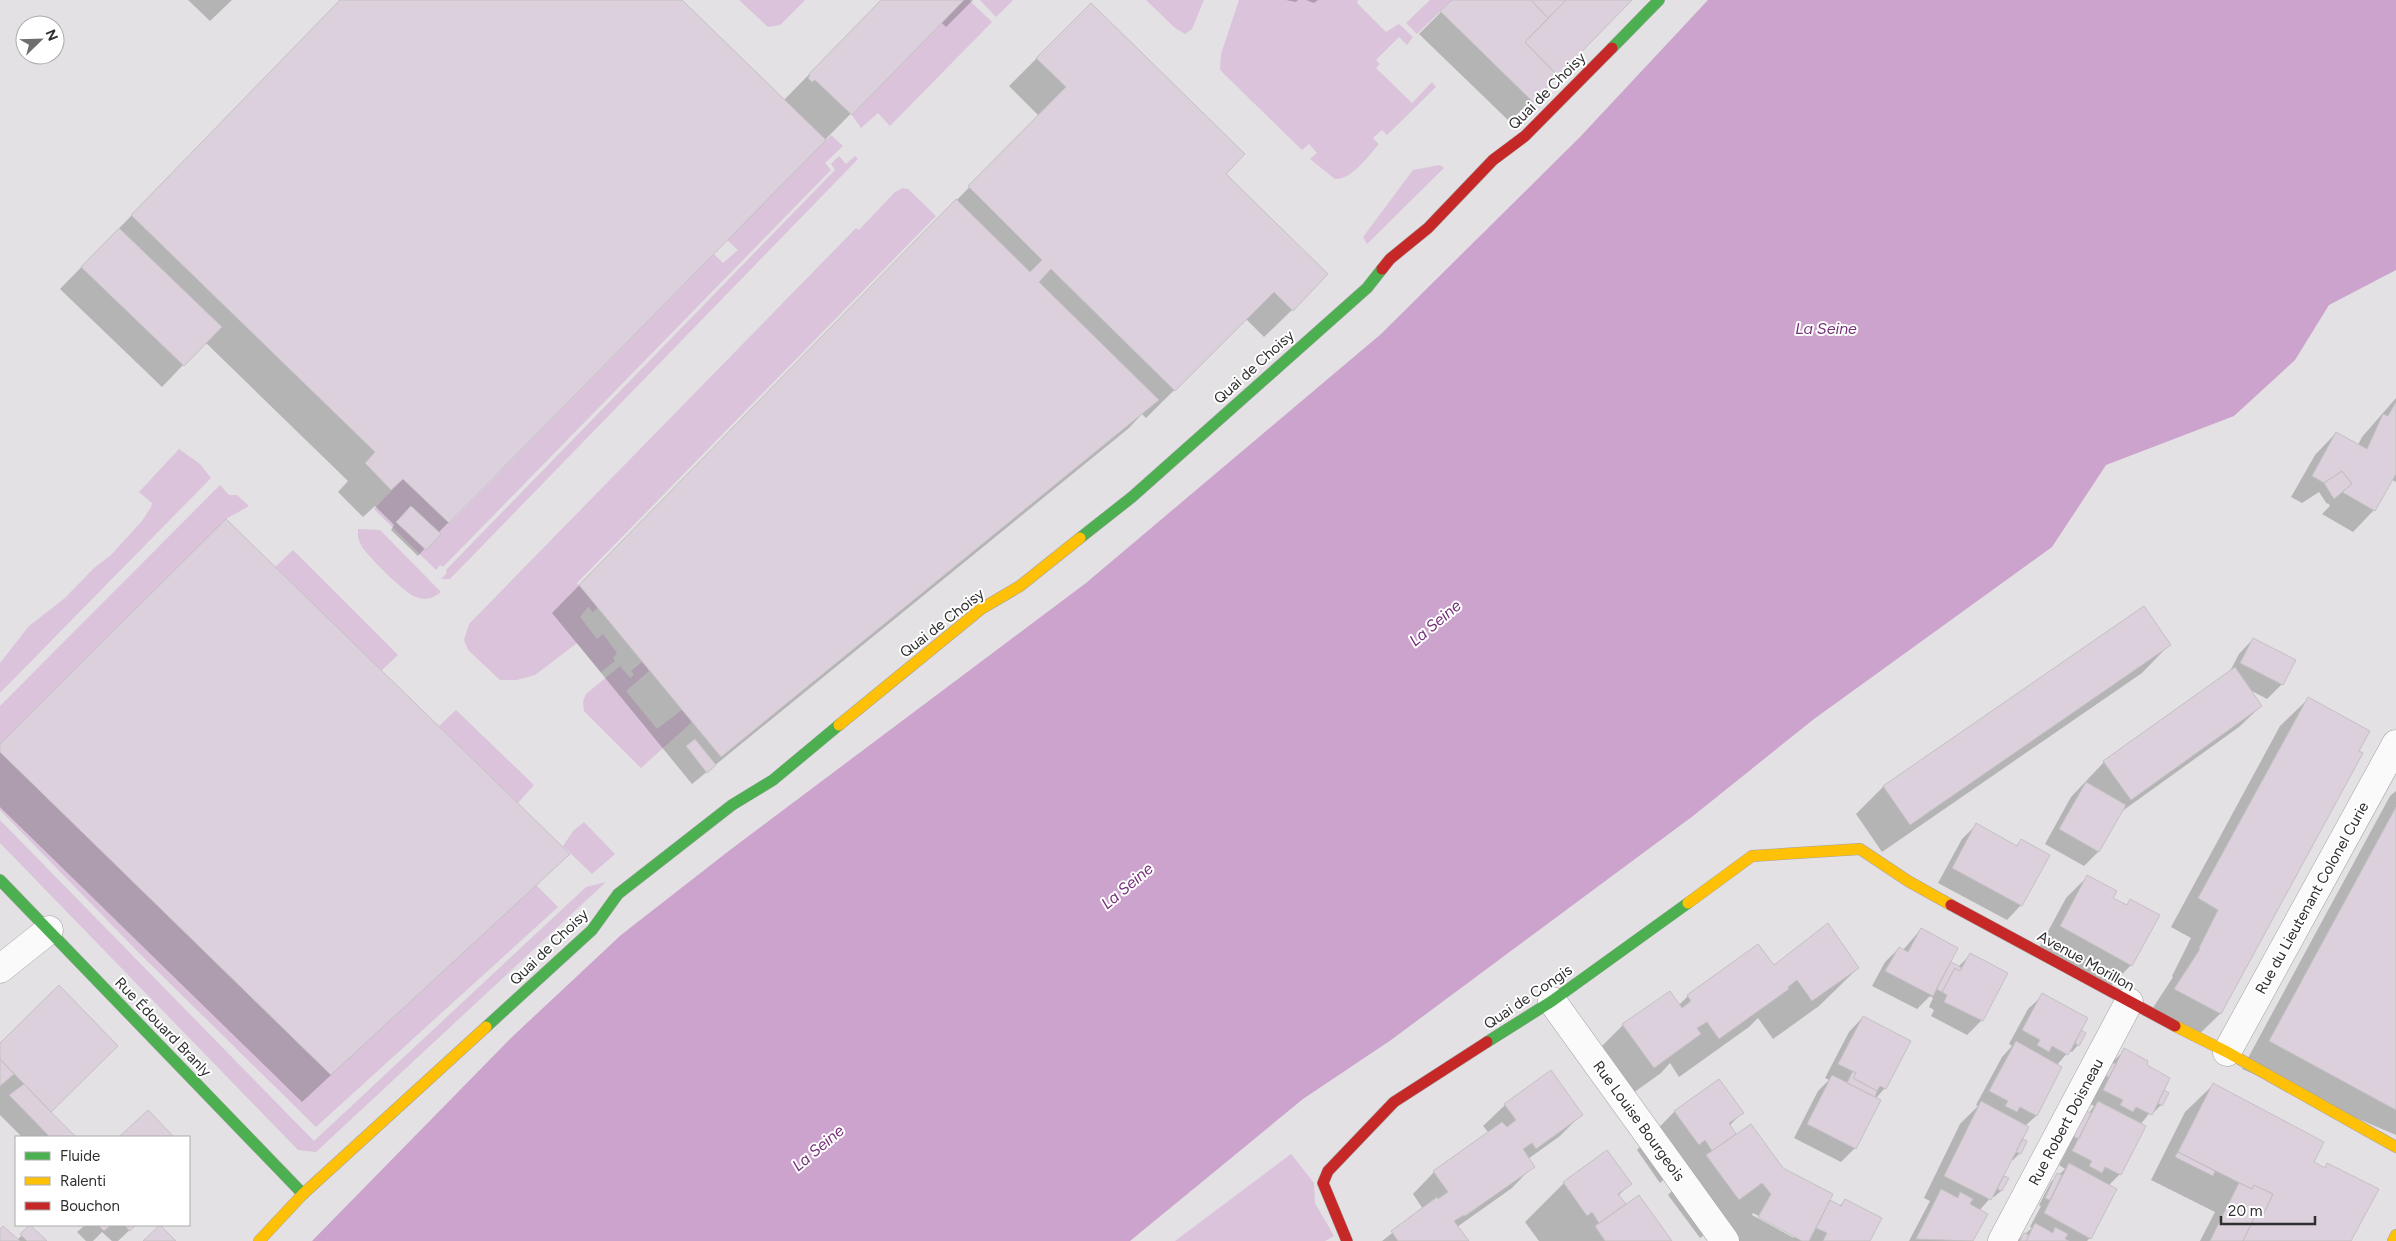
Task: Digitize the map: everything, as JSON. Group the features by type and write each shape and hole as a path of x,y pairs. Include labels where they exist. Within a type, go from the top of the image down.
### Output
{"street":[{"name":"Quai de Choisy","path":"259,1241 303,1194 592,930 618,894 732,804 773,780 981,609 1020,586 1144,486 1367,288 1390,259 1428,228 1492,160 1525,136 1659,0"},
{"name":"Rue du Lieutenant Colonel Curie","path":"2227,1052 2396,744"},
{"name":"Avenue Morillon","path":"1752,856 1860,849 1908,881 2129,1002 2227,1052 2396,1147"},
{"name":"Quai de Congis","path":"1347,1241 1325,1192 1323,1183 1328,1170 1394,1102 1552,1001 1752,856"},
{"name":"Rue Édouard Branly","path":"0,880 303,1194"},
{"path":"0,969 48,930"},
{"name":"Rue Louise Bourgeois","path":"1552,1001 1725,1241"},
{"name":"Rue Robert Doisneau","path":"2002,1241 2129,1002"},
{"path":"2393,1241 2396,1235"}],"shaded area":[{"path":"739,0 805,0 780,25 768,27"},
{"path":"964,0 969,0 992,22 890,126 878,113 861,128 852,115"},
{"path":"980,0 1013,0 996,17"},
{"path":"1146,0 1204,0 1192,29 1185,34 1175,28"},
{"path":"1239,0 1358,0 1357,3 1386,32 1399,24 1413,37 1407,45 1399,37 1376,60 1380,64 1376,68 1412,103 1432,82 1436,87 1387,135 1382,130 1373,138 1379,144 1353,172 1348,176 1335,179 1310,159 1317,153 1309,144 1302,150 1220,70 1221,54"},
{"path":"1430,0 1452,0 1417,34 1406,23"},
{"path":"831,135 843,146 825,163 831,170 443,567 440,565 436,570 374,509 403,479 450,523 714,254 723,263 738,250 727,240","holes":["411,507 441,534 426,550"]},
{"path":"839,156 846,164 855,156 858,159 450,579 441,579 447,573 446,570 835,170 831,164"},
{"path":"1440,165 1444,168 1367,244 1363,237 1413,170"},
{"path":"903,188 908,189 936,216 577,583 598,607 593,612 588,607 580,617 597,639 603,634 617,653 613,658 615,661 601,672 577,643 535,675 517,680 500,680 468,650 464,640 469,624 856,228 859,230 895,192"},
{"path":"179,449 200,464 211,478 0,693 0,663 29,626 65,598 94,568 111,555 142,521 152,503 139,492"},
{"path":"220,485 229,495 237,495 249,506 226,519 0,744 0,706"},
{"path":"358,529 380,530 441,592 435,596 423,599 404,589 379,567 362,547 358,538"},
{"path":"293,550 398,655 381,671 275,567"},
{"path":"642,662 649,671 626,691 657,729 682,710 692,722 641,768 584,711 583,701 586,694 620,666 630,678 634,675 631,671"},
{"path":"456,710 534,785 517,804 439,726"},
{"path":"0,752 331,1075 536,885 558,907 316,1127 140,954 0,810"},
{"path":"0,820 314,1141 586,887 606,882 316,1152 298,1150 0,843"},
{"path":"584,822 615,854 592,874 563,846 573,831"},
{"path":"1291,1154 1314,1183 1315,1203 1334,1236 1325,1241 1175,1241"}],"water":[{"name":"La Seine","path":"1708,0 2396,0 2396,270 2329,305 2295,360 2234,416 2106,465 2052,547 1814,719 1693,816 1391,1040 1303,1099 1130,1241 312,1241 512,1037 621,935 730,850 1086,583 1381,334 1580,137"}],"building":[{"path":"340,0 682,0 826,140 449,523 403,479 391,490 365,463 375,452 131,215"},
{"path":"881,0 964,0 852,115 815,80 812,82 808,78 809,74"},
{"path":"1452,0 1531,0 1548,18 1525,42 1558,76 1533,102 1440,11"},
{"path":"1531,0 1566,0 1548,18"},
{"path":"1566,0 1632,0 1558,76 1525,42"},
{"path":"1091,3 1245,154 1226,174 1328,274 1293,311 1274,292 1175,391 1051,269 1039,282 1159,400 721,757 579,585 956,199 1030,272 1042,260 968,186 1066,87 1036,58"},
{"path":"119,228 222,327 184,366 81,267"},
{"path":"2396,402 2396,474 2375,511 2342,492 2352,484 2342,471 2324,483 2312,476 2336,432 2367,449 2383,414 2388,416"},
{"path":"2342,471 2352,484 2334,499 2324,483"},
{"path":"411,506 441,534 426,550 396,522"},
{"path":"226,519 570,854 331,1075 0,752 0,744"},
{"path":"2144,606 2171,645 1910,825 1883,786"},
{"path":"2253,638 2296,660 2283,685 2240,663"},
{"path":"2235,667 2262,706 2131,800 2103,761"},
{"path":"2308,697 2370,731 2359,751 2363,753 2221,1014 2174,989 2200,949 2218,910 2198,898"},
{"path":"695,739 716,765 707,773 686,746"},
{"path":"2086,782 2126,805 2099,852 2059,829"},
{"path":"2396,807 2396,1110 2269,1041"},
{"path":"1976,823 2017,846 2021,839 2050,855 2022,906 1952,868"},
{"path":"2087,875 2117,891 2113,898 2127,905 2130,899 2160,915 2132,966 2060,926"},
{"path":"1828,923 1859,968 1812,1001 1797,980 1788,987 1789,989 1719,1039 1707,1022 1697,1028 1701,1034 1654,1068 1622,1024 1670,991 1682,1008 1691,1001 1687,995 1758,944 1774,965"},
{"path":"1921,928 1958,948 1933,996 1885,971 1899,947 1908,952"},
{"path":"1970,953 2008,973 1983,1021 1944,1002 1947,995 1942,992 1955,968 1960,971"},
{"path":"1951,962 1962,968 1960,971 1955,968 1942,992 1936,989"},
{"path":"59,985 118,1046 51,1112 0,1059 0,1043"},
{"path":"2042,993 2088,1018 2068,1055 2052,1046 2049,1052 2037,1045 2040,1040 2022,1030"},
{"path":"1863,1016 1911,1041 1886,1089 1880,1086 1877,1091 1853,1078 1856,1073 1838,1064"},
{"path":"2081,1030 2086,1033 2079,1046 2075,1043"},
{"path":"2016,1041 2062,1067 2037,1116 2020,1107 2017,1112 2005,1106 2008,1101 1989,1091"},
{"path":"2124,1048 2148,1061 2147,1065 2170,1078 2152,1115 2136,1107 2133,1112 2120,1105 2123,1100 2103,1090"},
{"path":"0,1059 14,1074 0,1086"},
{"path":"2111,1062 2116,1064 2109,1077 2104,1075"},
{"path":"1551,1070 1583,1115 1536,1149 1532,1143 1523,1149 1535,1167 1465,1216 1454,1221 1469,1241 1398,1241 1391,1231 1437,1197 1438,1199 1448,1192 1433,1171 1502,1122 1507,1127 1516,1120 1504,1104"},
{"path":"1853,1071 1856,1073 1853,1078 1877,1091 1875,1097 1847,1083"},
{"path":"1832,1075 1881,1100 1856,1149 1807,1124"},
{"path":"1719,1079 1744,1113 1729,1123 1736,1134 1712,1151 1705,1140 1699,1145 1674,1111"},
{"path":"2213,1083 2324,1142 2314,1162 2325,1168 2327,1163 2379,1189 2351,1241 2243,1241 2258,1210 2264,1213 2273,1194 2254,1185 2252,1189 2178,1152"},
{"path":"24,1084 75,1136 49,1136 9,1095"},
{"path":"2164,1090 2169,1093 2162,1106 2158,1103"},
{"path":"1981,1101 2029,1127 1991,1200 1944,1176"},
{"path":"2098,1101 2146,1126 2121,1175 2105,1167 2102,1173 2089,1166 2092,1161 2072,1151"},
{"path":"148,1110 173,1136 120,1136"},
{"path":"2086,1111 2091,1113 2079,1139 2073,1136"},
{"path":"1751,1124 1783,1168 1833,1194 1809,1241 1802,1241 1758,1217 1771,1194 1762,1183 1739,1200 1706,1155"},
{"path":"2022,1139 2027,1141 2021,1154 2016,1152"},
{"path":"1607,1150 1632,1184 1618,1194 1626,1204 1599,1223 1592,1212 1587,1216 1563,1182"},
{"path":"2178,1152 2215,1171 2213,1176 2175,1157"},
{"path":"2069,1163 2117,1189 2091,1239 2044,1213"},
{"path":"2057,1173 2062,1175 2050,1200 2045,1198"},
{"path":"2004,1176 2009,1178 2002,1191 1997,1189"},
{"path":"2239,1183 2252,1189 2254,1185 2273,1194 2264,1213 2258,1210 2243,1241 2210,1241"},
{"path":"1941,1189 1958,1198 1960,1192 1973,1199 1970,1204 1988,1214 1973,1241 1916,1239"},
{"path":"1639,1195 1672,1241 1605,1241 1595,1226"},
{"path":"1845,1199 1882,1218 1870,1241 1823,1241 1827,1233 1816,1228 1830,1200 1841,1206"},
{"path":"2035,1223 2053,1233 2055,1227 2068,1234 2065,1239 2069,1241 2026,1241"},
{"path":"3,1226 20,1241 0,1241 0,1229"},
{"path":"31,1226 47,1241 27,1241 20,1234"},
{"path":"99,1226 110,1226 104,1231"},
{"path":"125,1226 135,1226 130,1231"},
{"path":"161,1226 176,1241 143,1241"},
{"path":"2024,1233 2029,1235 2026,1241 2020,1241"}],"traffic: fast":[{"path":"1612,48 1659,0"},
{"path":"1080,538 1132,497 1367,288 1382,269"},
{"path":"486,1027 592,930 618,894 732,805 773,780 839,725"},
{"path":"0,880 303,1194"},
{"path":"1487,1042 1552,1001 1688,903"}],"traffic: slow":[{"path":"839,725 981,609 1020,586 1080,538"},
{"path":"1688,903 1752,856 1860,849 1908,881 1951,905"},
{"path":"2175,1026 2227,1052 2396,1147"},
{"path":"259,1241 303,1194 486,1027"},
{"path":"2393,1241 2396,1235"}],"traffic: jam":[{"path":"1382,269 1390,259 1428,228 1493,160 1525,136 1612,48"},
{"path":"1951,905 2175,1026"},
{"path":"1347,1241 1323,1183 1328,1171 1394,1102 1487,1042"}]}
